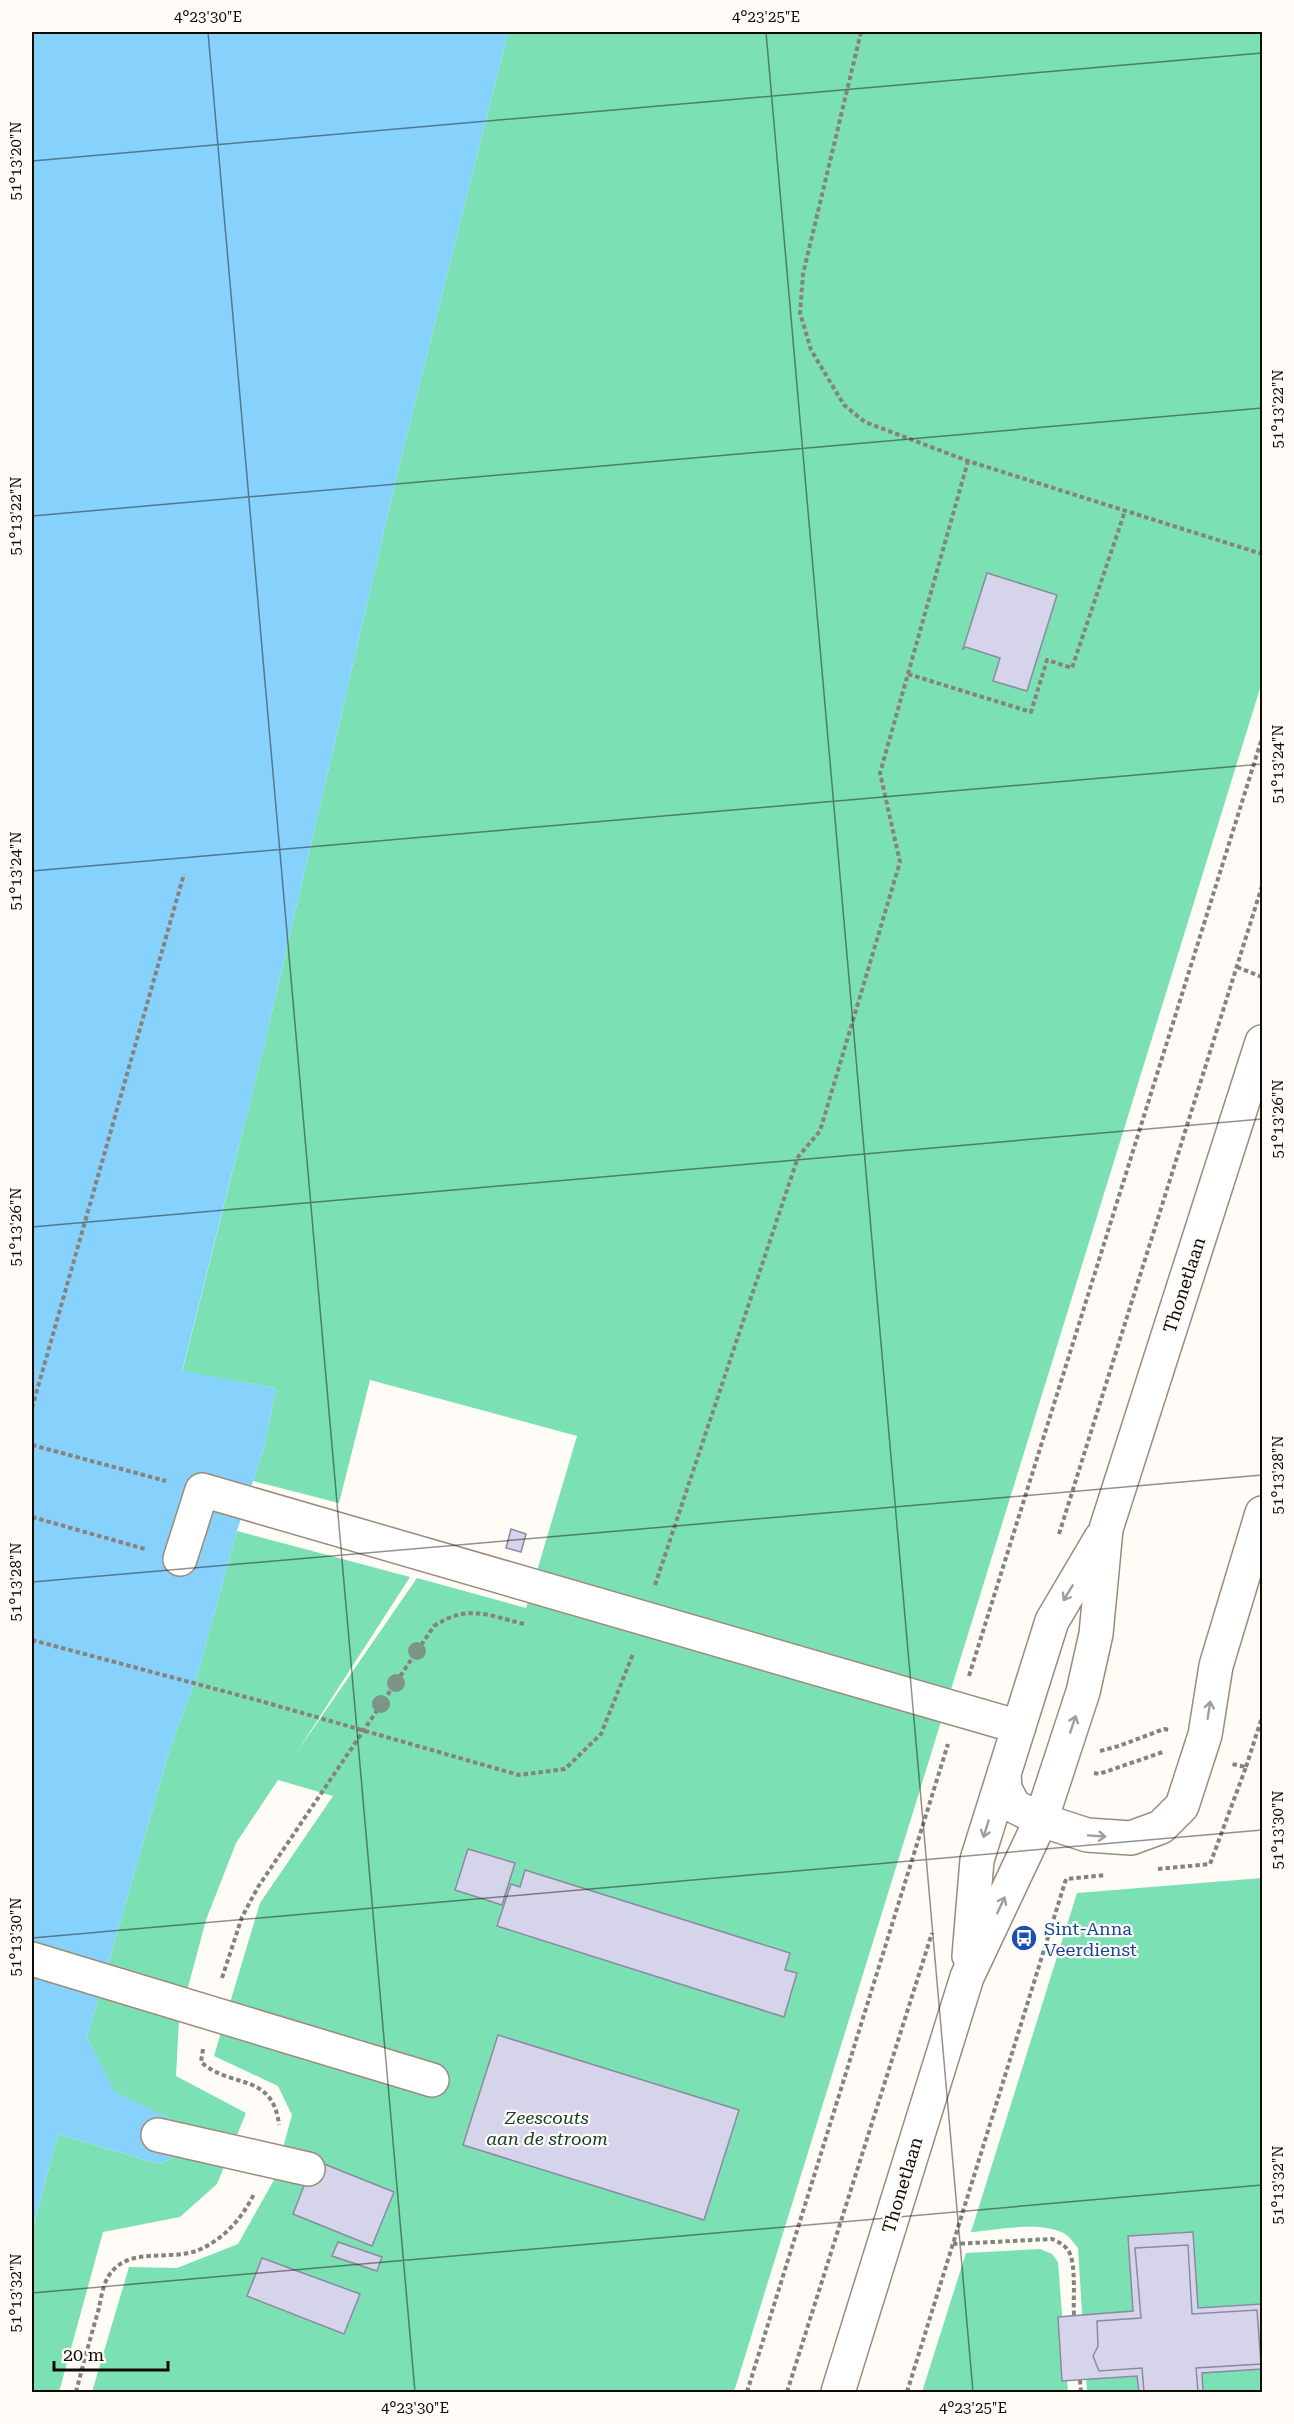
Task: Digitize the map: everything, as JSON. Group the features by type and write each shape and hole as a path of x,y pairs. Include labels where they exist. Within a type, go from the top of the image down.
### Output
{"street":[{"name":"Thonetlaan","path":"838,2392 967,1977 1041,1820 1083,1692 1096,1634 1106,1529 1263,1042"},
{"path":"180,1559 202,1490 1019,1727"},
{"path":"1004,1773 1005,1789 1014,1806 1041,1820 1087,1835 1131,1838 1161,1827 1182,1806 1202,1746 1216,1666 1263,1513"},
{"name":"Thonetlaan","path":"967,1977 977,1860 1052,1621 1106,1529"},
{"path":"32,1959 432,2080"},
{"path":"158,2135 308,2169"}],"path":[{"path":"861,32 803,274 800,313 811,350 844,405 865,422 968,461 1263,554"},
{"path":"32,1640 257,1700 519,1775 565,1769 601,1734 633,1654 798,1157 820,1131 900,862 880,773 968,461"},
{"path":"908,674 1031,711 1047,660 1072,668 1125,511"},
{"path":"747,2392 1263,738"},
{"path":"32,1408 184,874"},
{"path":"1237,967 1263,977"},
{"path":"32,1445 202,1490"},
{"path":"32,1517 180,1559"},
{"path":"76,2392 107,2278 121,2261 141,2256 172,2255 199,2250 226,2234 246,2210 278,2139 279,2123 268,2094 256,2085 211,2070 201,2062 211,2013 249,1901 434,1626 461,1612 476,1613 527,1625"},
{"path":"622,1651 633,1654"},
{"path":"1155,1870 1210,1864 1263,1717"},
{"path":"1061,1757 1086,1755 1119,1746 1164,1729 1246,1767"},
{"path":"1061,1757 1099,1774 1160,1751 1202,1746"},
{"path":"907,2392 1066,1879 1110,1874"},
{"path":"953,2244 1052,2238 1064,2245 1070,2252 1074,2315"},
{"path":"1080,2380 1081,2392"}],"green space":[{"name":"Zeescouts aan de stroom","path":"508,32 1262,32 1262,682 734,2392 92,2392 129,2267 177,2268 238,2244 274,2180 292,2115 278,2086 214,2056 260,1903 333,1796 278,1780 236,1843 206,1920 179,2021 176,2076 246,2113 217,2184 180,2217 103,2232 59,2392 32,2392 32,2231 58,2134 159,2164 214,2140 114,2092 87,2038 170,1748 197,1676 237,1531 410,1577 297,1752 417,1578 526,1608 577,1436 370,1380 339,1503 253,1481 264,1447 276,1388 182,1372 263,1050 400,462"},
{"path":"1262,1878 1262,2392 1087,2392 1078,2248 1069,2237 1048,2228 1022,2227 971,2232 1077,1893"},
{"path":"1040,2249 1052,2254 1058,2262 1068,2392 922,2392 966,2253"}],"water":[{"path":"32,32 508,32 400,462 263,1050 182,1371 276,1388 264,1447 237,1531 197,1676 170,1748 87,2038 115,2092 215,2140 159,2164 58,2134 32,2231"}],"building":[{"path":"987,573 1057,595 1027,691 993,681 1000,658 966,647 963,649"},
{"path":"511,1529 526,1534 521,1552 506,1548"},
{"path":"468,1849 515,1863 502,1905 455,1890"},
{"path":"525,1870 790,1953 785,1970 797,1973 784,2017 497,1926 511,1884 520,1887"},
{"path":"498,2035 739,2110 704,2220 463,2145"},
{"path":"314,2160 394,2192 372,2246 293,2214"},
{"path":"1193,2232 1198,2308 1262,2304 1262,2369 1202,2373 1203,2392 1198,2392 1196,2368 1261,2364 1257,2310 1192,2314 1188,2245 1135,2248 1141,2318 1097,2321 1098,2346 1093,2356 1099,2371 1142,2368 1144,2392 1139,2392 1137,2376 1062,2381 1058,2317 1133,2311 1128,2236"},
{"path":"338,2242 382,2257 377,2271 332,2256"},
{"path":"1188,2245 1192,2314 1257,2310 1261,2364 1196,2368 1198,2392 1144,2392 1142,2368 1099,2371 1093,2356 1098,2346 1097,2321 1141,2318 1135,2248"},
{"path":"262,2258 360,2294 344,2334 247,2296"}],"place":[{"name":"Sint-Anna Veerdienst","path":"1024,1938"}]}
